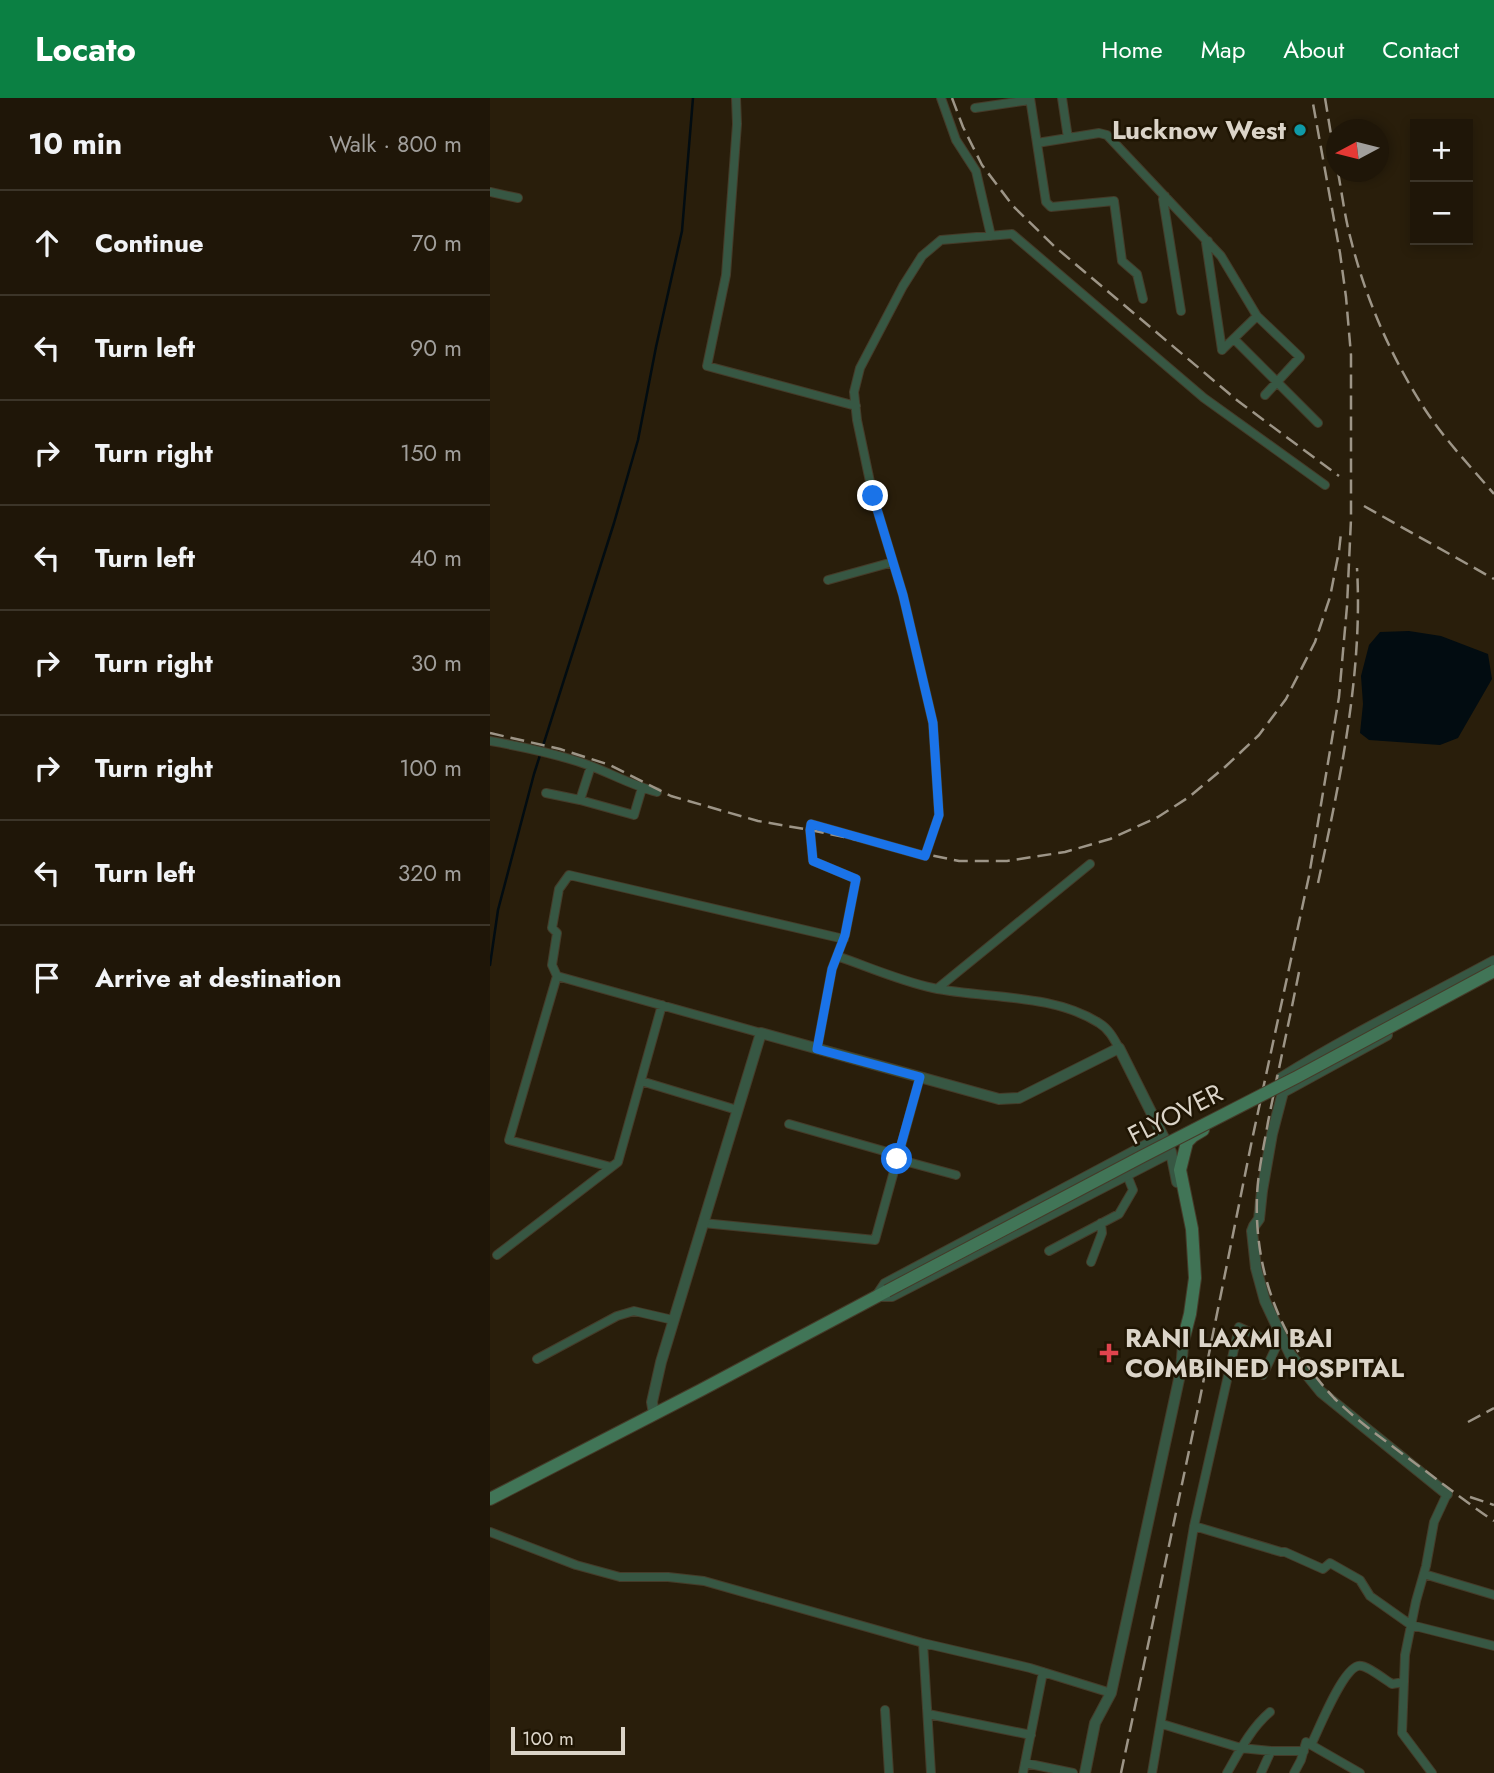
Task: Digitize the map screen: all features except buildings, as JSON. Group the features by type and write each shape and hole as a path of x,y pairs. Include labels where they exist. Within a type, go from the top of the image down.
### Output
{"main road":[{"name":"FLYOVER","path":"490,1499 1082,1187 1297,1077 1494,971"},
{"path":"1183,1341 1192,1305 1195,1278 1192,1229 1180,1170 1183,1156 1187,1142 1193,1136 1230,1115 1235,1109"}],"street":[{"path":"736,98 737,124 726,275 707,366 856,406"},
{"path":"941,98 956,140 976,171 991,236"},
{"path":"1062,98 1068,138"},
{"path":"975,108 992,102 1030,99 1046,202 1051,207 1114,201 1122,261 1136,274 1143,299"},
{"path":"1037,143 1099,133 1107,135 1208,241 1221,256 1257,316 1300,357 1265,395"},
{"path":"490,192 518,198"},
{"path":"1165,196 1163,199 1181,311"},
{"path":"817,1049 832,969 844,939 856,879 813,861 811,824 925,856 939,815 933,723 903,595 873,496 855,392 860,368 922,256 941,240 1012,234 1205,398 1325,485"},
{"path":"1208,241 1206,243 1222,350 1257,316"},
{"path":"1234,339 1318,424"},
{"path":"828,580 893,562"},
{"path":"490,741 562,756 642,789 657,792"},
{"path":"580,800 591,766"},
{"path":"546,793 634,815 642,789"},
{"path":"938,989 1090,864"},
{"path":"611,1167 509,1140 557,976 552,965 557,933 552,928 554,910 559,889 569,875 844,939"},
{"path":"837,956 903,980 938,989 1049,1004 1101,1024 1112,1035 1171,1152 1188,1237 1188,1291 1179,1377 1111,1693 1096,1723 1085,1773"},
{"path":"1283,1092 1280,1090 1281,1078 1357,1033 1494,961"},
{"path":"557,976 999,1099 1019,1098 1119,1048"},
{"path":"1432,1773 1402,1733 1405,1655 1434,1522 1447,1494 1321,1392 1290,1354 1265,1301 1256,1268 1252,1231 1259,1219 1272,1134 1283,1092 1494,978"},
{"path":"497,1255 618,1162 662,1005"},
{"path":"654,1414 652,1402 661,1362 761,1033"},
{"path":"703,1223 875,1240 920,1077"},
{"path":"641,1081 737,1110"},
{"path":"789,1125 956,1175"},
{"path":"1163,1136 886,1284 882,1293 892,1296 1171,1152"},
{"path":"1049,1251 1119,1214 1133,1190 1127,1175"},
{"path":"1091,1262 1102,1233 1101,1223"},
{"path":"537,1359 617,1317 634,1311 673,1320"},
{"path":"1152,1773 1195,1526 1238,1327 1277,1345 1263,1375"},
{"path":"1195,1526 1285,1552 1323,1569 1330,1563 1360,1580 1370,1596 1411,1625 1494,1646"},
{"path":"490,1532 576,1565 620,1577 668,1577 704,1581 923,1643 1043,1672 1111,1693"},
{"path":"1424,1574 1494,1595"},
{"path":"923,1643 931,1773"},
{"path":"1294,1773 1333,1697 1357,1666 1369,1669 1392,1684 1404,1682"},
{"path":"1023,1773 1043,1672"},
{"path":"885,1710 889,1773"},
{"path":"1227,1773 1241,1748 1270,1712"},
{"path":"928,1714 1031,1735"},
{"path":"1162,1724 1241,1748 1271,1751 1308,1748 1360,1773"},
{"path":"1261,1773 1271,1751"},
{"path":"1025,1763 1073,1773"}],"shaded area":[{"path":"1409,631 1441,636 1488,654 1492,679 1458,738 1440,745 1369,740 1360,733 1363,704 1361,676 1369,645 1380,632"}],"waterway":[{"path":"490,965 498,910 534,774 638,440 682,231 693,98"}],"railway":[{"path":"952,98 982,165 1013,206 1054,246 1238,401 1339,476"},
{"path":"1121,1773 1309,876 1339,697 1351,519 1351,355 1340,253 1312,98"},
{"path":"1325,98 1328,119"},
{"path":"1340,182 1357,262 1372,307 1391,350 1434,422 1494,494"},
{"path":"1364,506 1494,579"},
{"path":"490,733 560,749 610,765 671,796 758,821 959,861 1007,861 1065,852 1110,839 1158,817 1189,797 1259,735 1286,699 1315,642 1330,597 1341,533"},
{"path":"1318,883 1342,766 1353,687 1357,647 1357,568"},
{"path":"1299,972 1268,1122 1258,1187 1257,1224 1260,1252 1274,1305 1299,1353 1334,1398 1379,1436 1494,1521"},
{"path":"1468,1422 1494,1408"},
{"path":"1470,1497 1494,1505"}],"place":[{"name":"Lucknow West","path":"1300,130"},
{"name":"RANI LAXMI BAI COMBINED HOSPITAL","path":"1109,1353"}],"route":[{"path":"873,496 903,595 933,723 939,815 925,856 811,824 813,861 856,879 845,935 832,969 817,1049 920,1077 897,1159"}]}
